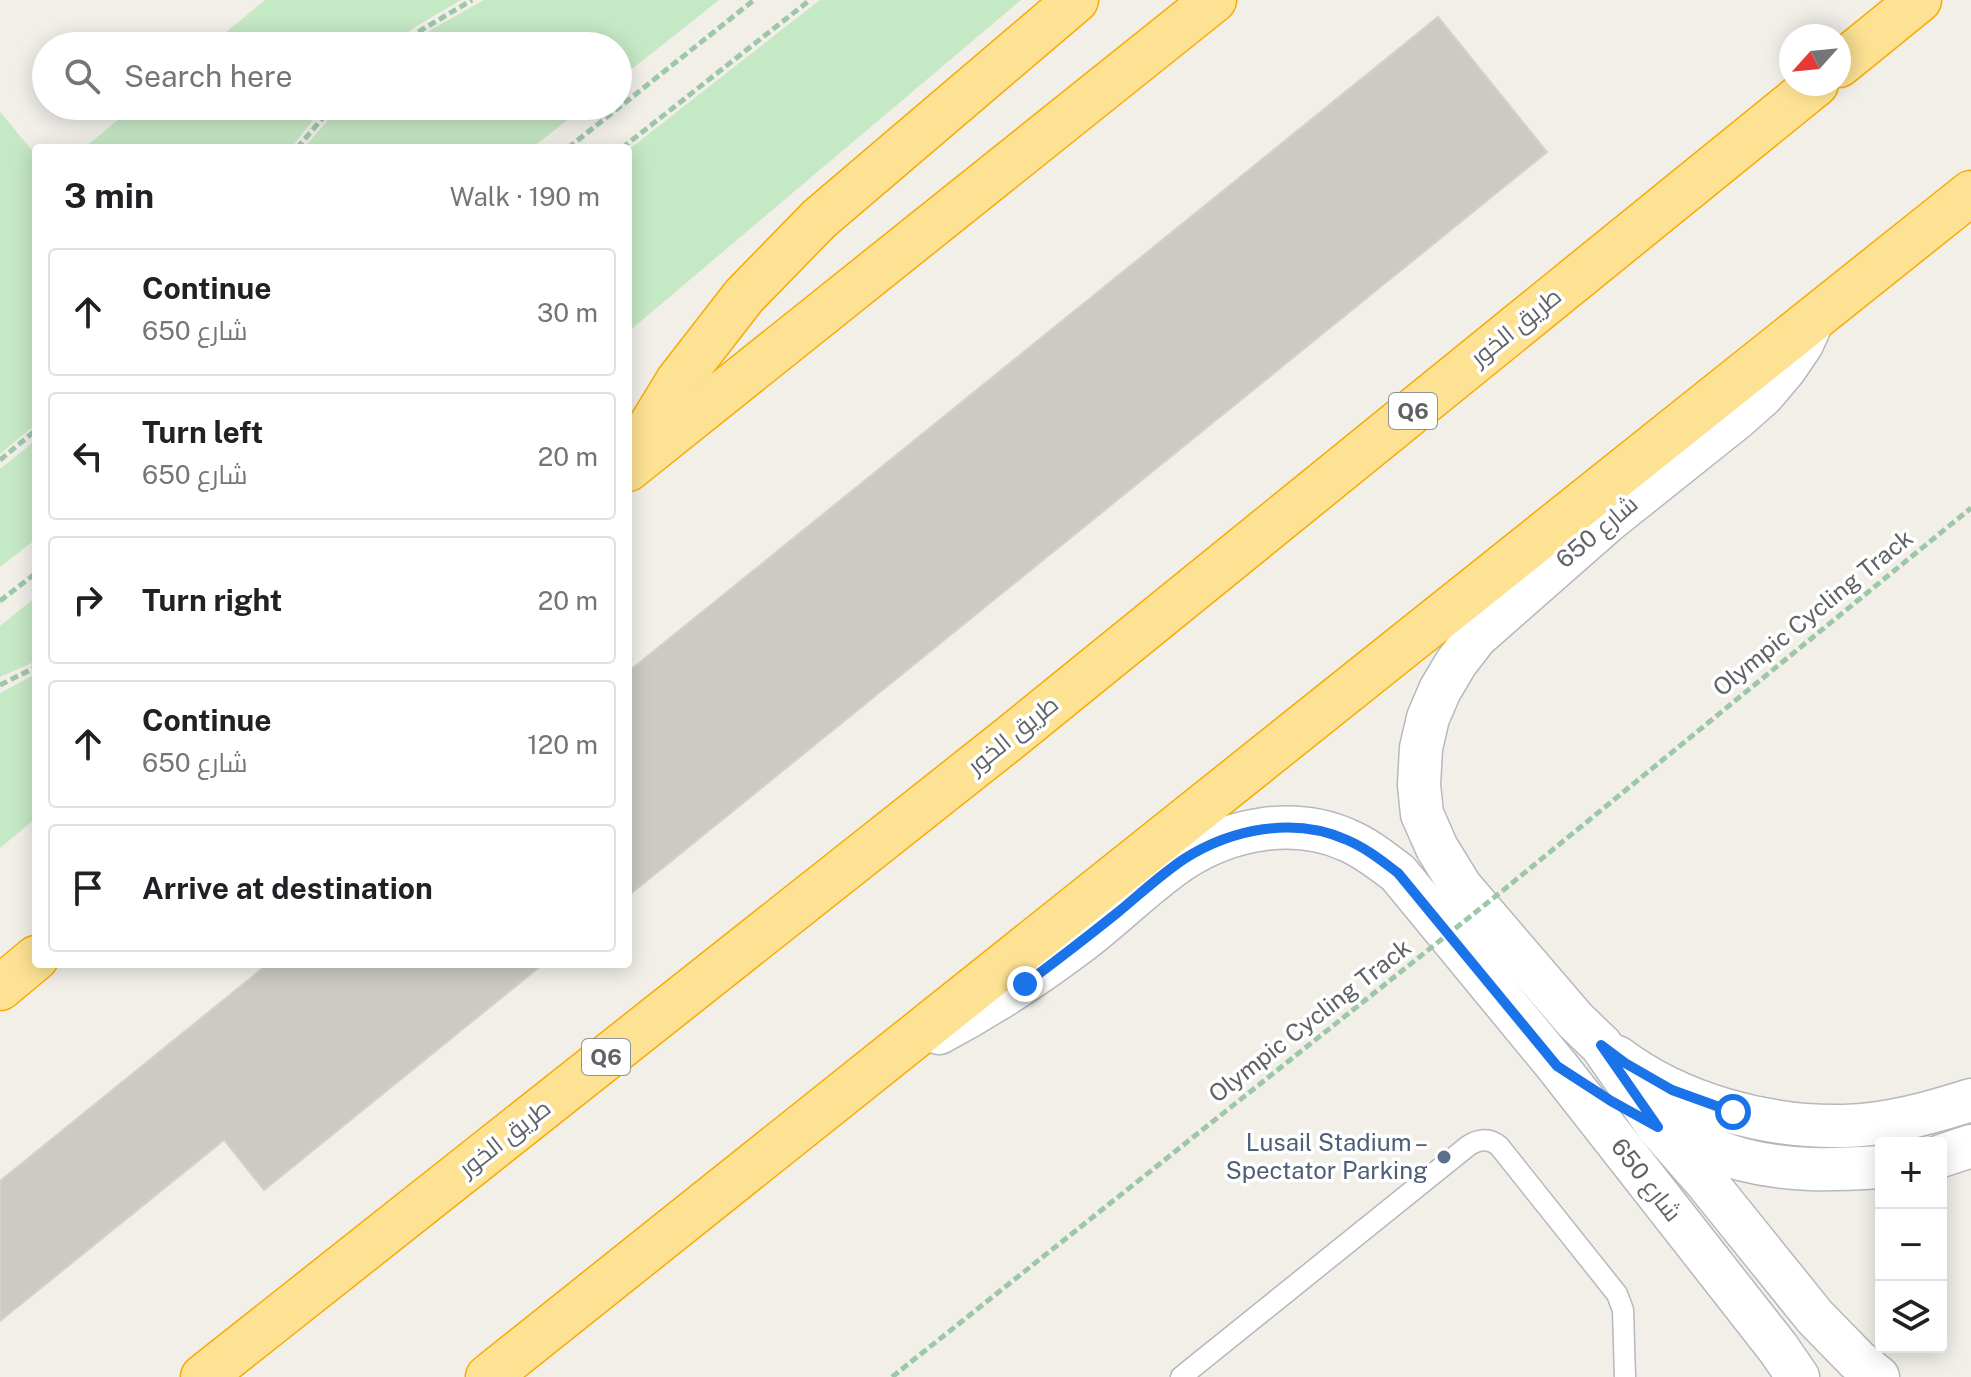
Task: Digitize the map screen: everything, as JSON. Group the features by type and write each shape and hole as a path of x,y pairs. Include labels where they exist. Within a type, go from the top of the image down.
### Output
{"highway":[{"path":"632,459 678,381 744,296 819,219 1076,0"},
{"path":"632,463 1214,0"},
{"path":"1851,55 1919,0"},
{"name":"طريق الخور","path":"203,1377 1010,738 1801,96"},
{"path":"488,1377 1971,193"},
{"path":"0,988 32,961"}],"street":[{"name":"شارع 650","path":"1815,317 1802,344 1763,395 1608,521 1476,637 1456,663 1428,718 1421,748 1419,785 1422,814 1437,848 1461,887 1575,1020 1625,1063 1672,1090 1733,1112 1785,1123 1844,1126 1920,1116 1971,1100"},
{"name":"شارع 650","path":"900,1047 940,1032 1025,984 1182,860 1214,842 1257,830 1293,827 1317,830 1345,839 1370,852 1398,873 1557,1066 1798,1377"},
{"name":"شارع 650","path":"1601,1045 1658,1127 1815,1317 1878,1377"},
{"path":"1557,1066 1658,1127 1737,1158 1779,1167 1825,1171 1875,1167"},
{"path":"1947,1154 1971,1146"}],"lane":[{"path":"1181,1377 1468,1146 1486,1140 1499,1146 1617,1294 1623,1310 1625,1377"}],"path":[{"path":"418,32 472,0"},
{"path":"632,97 754,0"},
{"path":"627,144 810,0"},
{"path":"300,144 321,120"},
{"path":"573,144 603,120"},
{"path":"0,460 32,433"},
{"name":"Olympic Cycling Track","path":"892,1377 1501,892 1971,508"},
{"path":"0,601 32,576"},
{"path":"0,685 32,669"}],"green space":[{"path":"265,0 461,0 408,32 226,32"},
{"path":"484,0 719,0 632,69 632,32 428,32"},
{"path":"820,0 1021,0 632,329 632,147"},
{"path":"0,112 32,150 32,427 0,454"},
{"path":"118,120 313,120 294,144 89,144"},
{"path":"328,120 567,120 537,144 307,144"},
{"path":"32,443 32,542 0,567 0,469"},
{"path":"32,600 32,663 0,677 0,626"},
{"path":"32,676 32,821 0,848 0,693"}],"building":[{"path":"1438,17 1547,152 632,893 632,669"},
{"path":"263,968 538,968 264,1190 224,1140 0,1321 0,1181"}],"place":[{"name":"Lusail Stadium – Spectator Parking","path":"1444,1157"}],"route":[{"path":"1025,984 1182,860 1214,842 1257,830 1293,827 1317,830 1345,839 1370,852 1398,873 1557,1066 1658,1127 1601,1045 1672,1090 1733,1112"}]}
